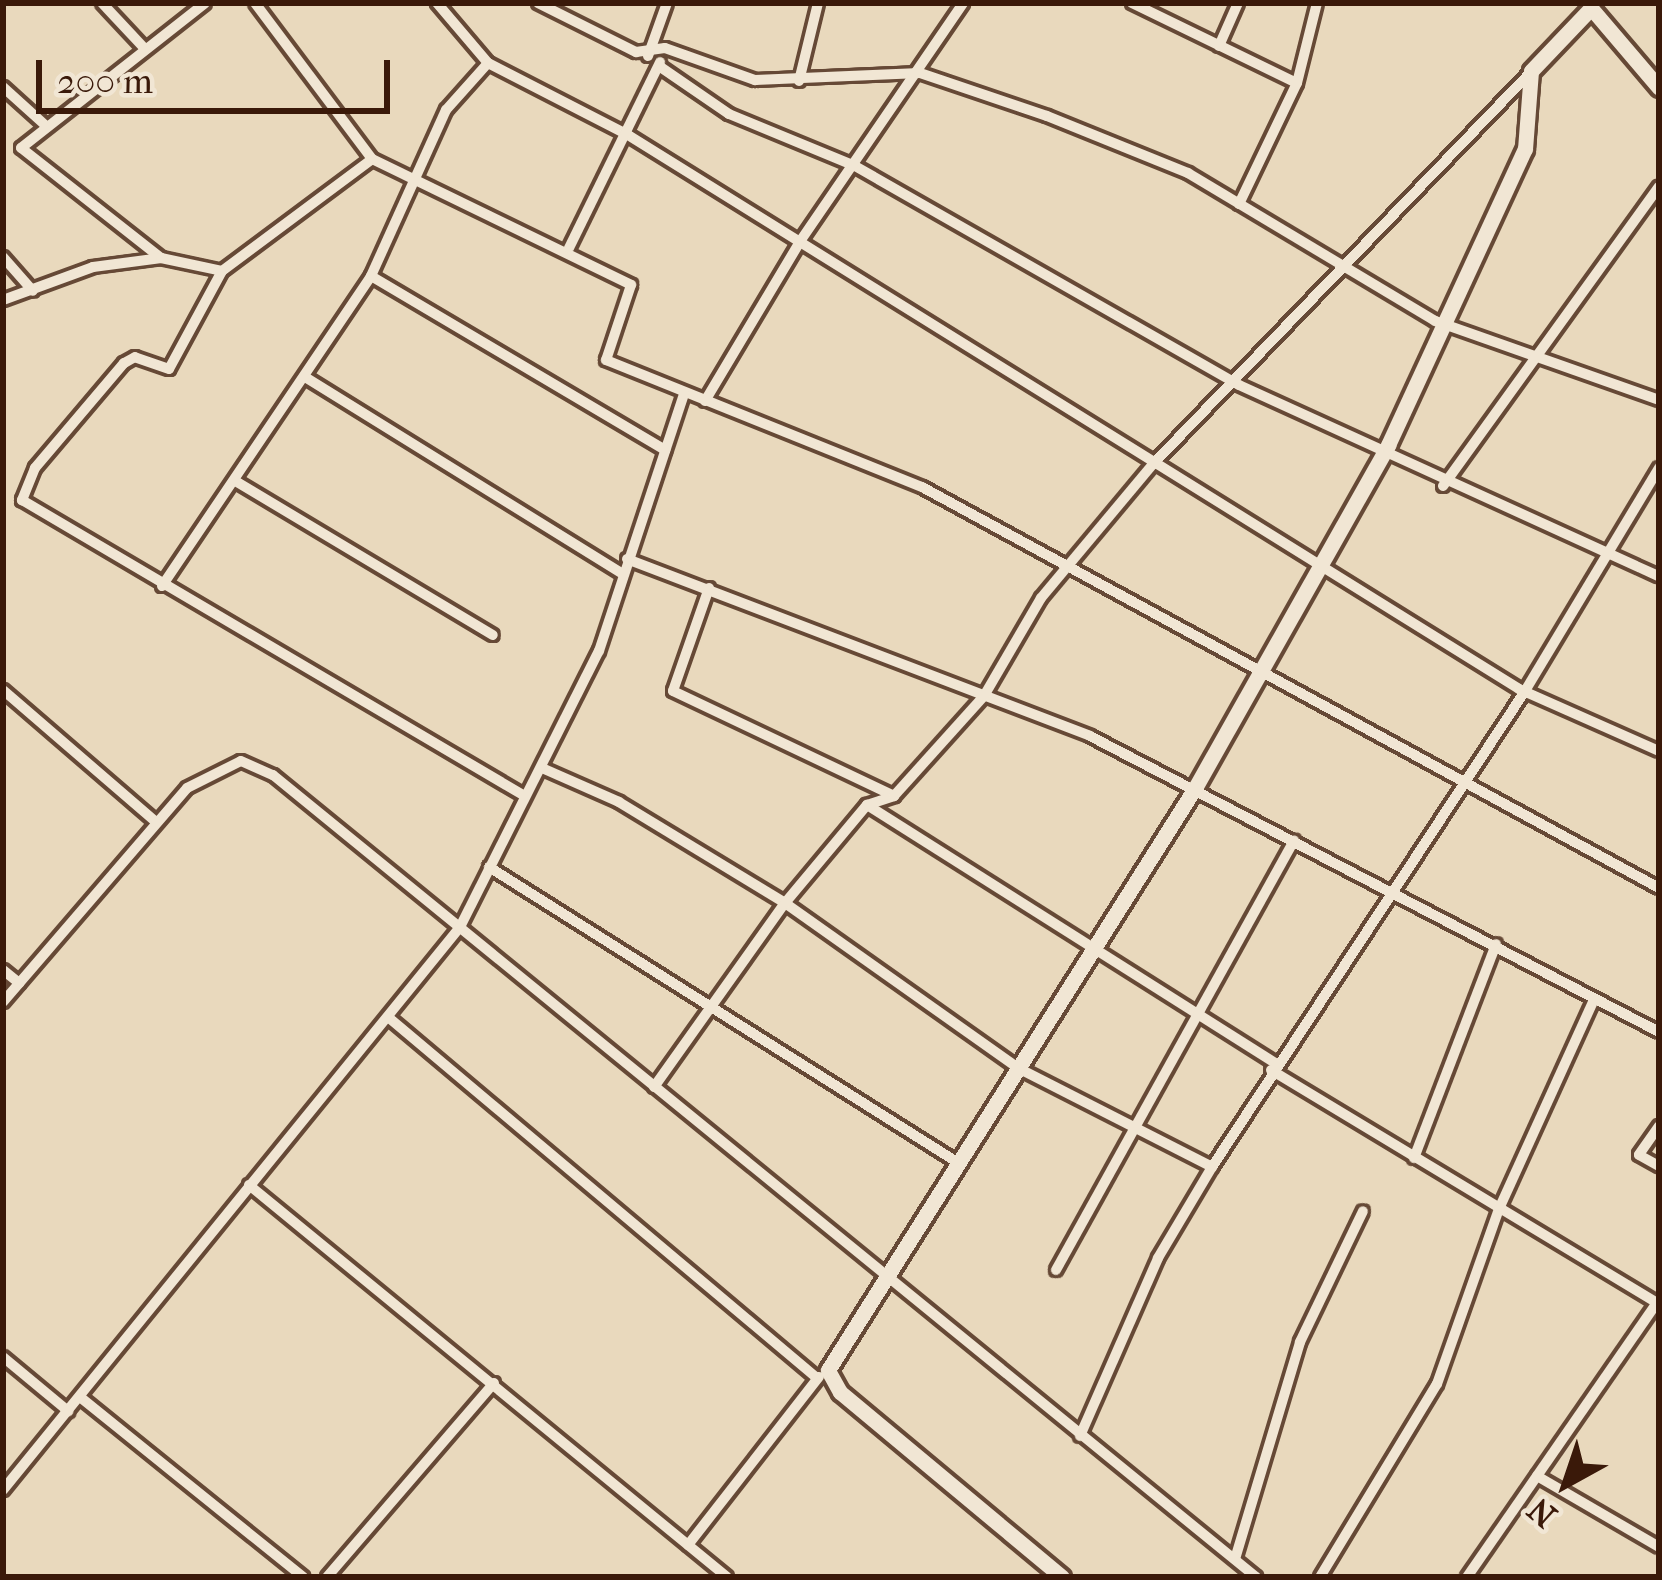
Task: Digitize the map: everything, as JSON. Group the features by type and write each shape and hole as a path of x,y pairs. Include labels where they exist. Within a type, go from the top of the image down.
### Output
{"street":[{"path":"102,3 146,49"},
{"path":"161,258 32,165 21,148 44,124 206,3"},
{"path":"255,3 372,159 569,248 631,285 606,360 684,394 842,450 1068,565 1252,672 1659,888"},
{"path":"436,3 488,63 628,135 1317,567 1525,691 1659,751"},
{"path":"538,3 649,56"},
{"path":"649,56 667,3"},
{"path":"800,81 818,3"},
{"path":"705,401 801,240 920,73 963,3"},
{"path":"1132,3 1297,83"},
{"path":"1219,46 1238,3"},
{"path":"1238,204 1297,83 1317,3"},
{"path":"654,1087 706,1007 785,903 867,806 894,796 984,696 1068,565 1153,464 1239,385 1339,271 1594,5 1659,88"},
{"path":"649,56 664,48 755,80 920,73 1129,146 1238,204 1339,271 1534,358 1659,400"},
{"path":"569,248 628,135 664,48"},
{"path":"162,586 237,482 371,276 420,182 446,110 488,63"},
{"path":"659,66 762,132 855,166 1239,385 1443,486 1659,576"},
{"path":"688,1545 823,1374 1195,788 1252,672 1381,456 1525,148 1531,71"},
{"path":"3,87 44,124"},
{"path":"372,159 222,271 169,369 135,357 124,363 24,484 22,500 524,795"},
{"path":"1443,486 1659,187"},
{"path":"3,257 33,291"},
{"path":"3,300 92,267 161,258 222,271"},
{"path":"371,276 665,450"},
{"path":"304,377 624,575"},
{"path":"3,1490 460,927 524,795 542,768 624,575 684,394"},
{"path":"1080,1436 1124,1355 1159,1258 1212,1167 1273,1066 1525,691 1659,468"},
{"path":"237,482 493,635"},
{"path":"627,559 984,696 1195,788 1659,1032"},
{"path":"709,588 673,691 894,796"},
{"path":"3,690 155,821"},
{"path":"3,1002 155,821 204,772 241,760 273,776 882,1280 1256,1577"},
{"path":"542,768 619,802 785,903 1018,1068 1212,1167"},
{"path":"867,806 1414,1157 1658,1303 1468,1577"},
{"path":"1056,1270 1140,1129 1294,840"},
{"path":"489,867 578,915 706,1007 960,1163"},
{"path":"1414,1157 1496,944"},
{"path":"3,970 19,983"},
{"path":"1320,1577 1437,1384 1499,1209 1594,1000"},
{"path":"388,1017 1062,1577"},
{"path":"1659,1126 1639,1155 1659,1166"},
{"path":"249,1185 727,1577"},
{"path":"1235,1559 1300,1342 1363,1211"},
{"path":"3,1357 68,1411"},
{"path":"327,1577 494,1383"},
{"path":"80,1397 303,1577"},
{"path":"1537,1476 1659,1547"}]}
